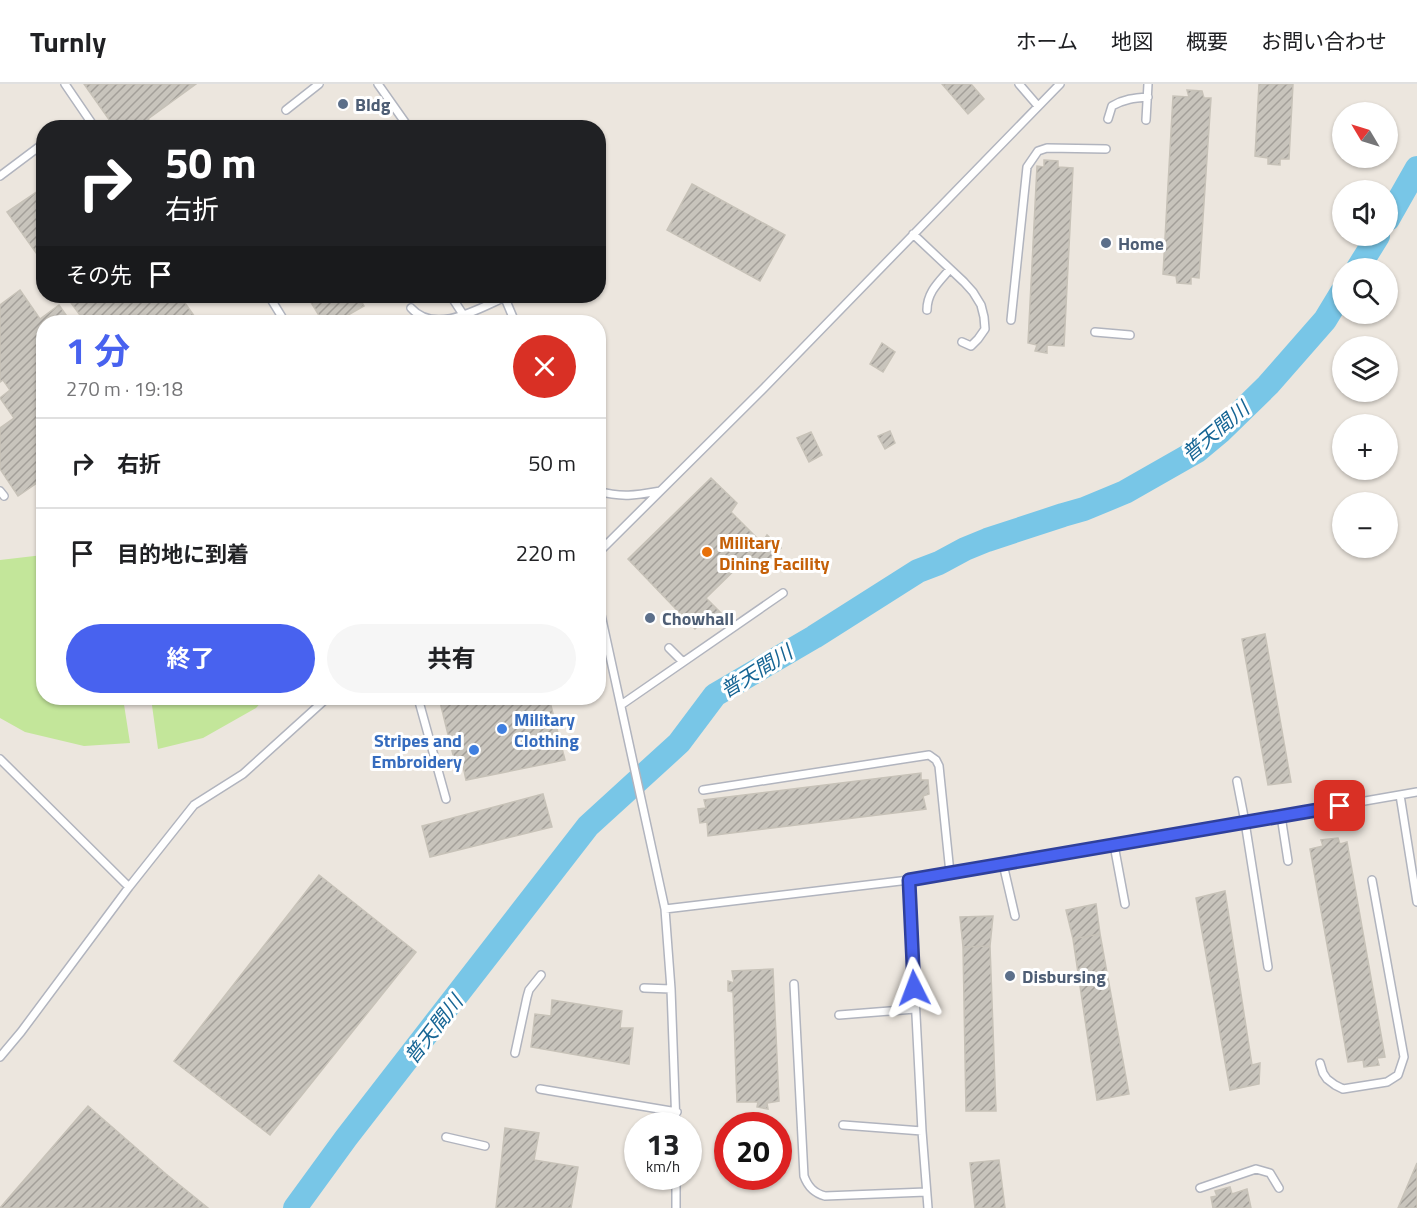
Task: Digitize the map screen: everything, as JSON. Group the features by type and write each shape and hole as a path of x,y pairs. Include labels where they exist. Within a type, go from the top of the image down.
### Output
{"lane":[{"path":"65,84 89,120"},
{"path":"286,110 319,84"},
{"path":"378,84 403,120"},
{"path":"1019,84 1038,106"},
{"path":"606,545 764,388 1060,84"},
{"path":"1146,120 1148,84"},
{"path":"1108,118 1112,106 1120,101 1128,98 1148,98"},
{"path":"1011,320 1027,167 1038,151 1047,148 1106,149"},
{"path":"0,176 36,150"},
{"path":"913,234 973,292 981,305 985,329 971,346 962,342"},
{"path":"927,310 930,292 950,269"},
{"path":"466,315 490,303"},
{"path":"411,308 420,315"},
{"path":"1095,332 1130,335"},
{"path":"606,493 630,496 660,491"},
{"path":"621,705 783,593"},
{"path":"540,1089 676,1112 665,909 606,637"},
{"path":"669,648 683,662"},
{"path":"0,1057 194,805 243,774 319,705"},
{"path":"420,705 446,799"},
{"path":"703,790 929,755 936,760 939,766 950,873"},
{"path":"0,759 129,887"},
{"path":"1236,782 1245,822 1268,968"},
{"path":"665,909 909,880 1417,792"},
{"path":"1400,795 1417,902"},
{"path":"1281,816 1288,861"},
{"path":"1114,845 1125,904"},
{"path":"1003,864 1015,916"},
{"path":"909,880 921,1131 928,1208"},
{"path":"1320,1063 1327,1079 1343,1089 1387,1082 1398,1075 1402,1066 1404,1057 1372,880"},
{"path":"515,1053 527,997 541,975"},
{"path":"794,984 804,1176 807,1184 817,1194 825,1196 926,1192"},
{"path":"644,988 671,989"},
{"path":"839,1015 915,1009"},
{"path":"843,1125 921,1131"},
{"path":"446,1137 484,1146"},
{"path":"1200,1188 1256,1169 1270,1173 1279,1188"},
{"path":"676,1190 676,1208"}],"green space":[{"path":"36,556 36,705 124,705 130,743 84,746 25,732 0,718 0,560"},
{"path":"152,705 259,705 203,738 158,749"}],"building":[{"path":"84,84 196,84 149,120 109,120"},
{"path":"942,84 971,84 984,99 968,114"},
{"path":"1259,84 1293,84 1289,159 1280,159 1280,165 1268,164 1268,158 1255,156"},
{"path":"1187,90 1202,91 1204,98 1211,98 1199,278 1191,277 1191,284 1177,283 1176,276 1163,274 1173,96 1189,97"},
{"path":"1044,160 1058,161 1058,167 1073,168 1064,346 1047,345 1047,353 1035,351 1037,345 1028,343 1037,166 1044,167"},
{"path":"692,184 785,235 760,281 667,230"},
{"path":"36,192 36,253 7,212"},
{"path":"20,290 37,315 36,484 18,496 0,469 0,428 14,418 0,398 10,390 3,380 0,382 0,305"},
{"path":"71,303 185,303 194,315 80,315"},
{"path":"311,303 362,303 364,306 348,315 319,315"},
{"path":"59,305 66,315 45,315"},
{"path":"882,343 895,352 883,372 870,364"},
{"path":"890,431 895,443 885,449 878,436"},
{"path":"811,432 822,455 809,462 797,438"},
{"name":"Military Dining Facility","path":"711,478 737,503 731,512 762,543 767,535 781,548 762,567 750,555 706,598 723,615 712,626 704,620 695,629 628,559"},
{"path":"1265,634 1291,782 1268,785 1242,639"},
{"name":"Military Clothing","path":"441,705 551,705 565,760 466,780 463,766 456,767"},
{"path":"921,773 921,780 928,780 929,794 923,796 926,809 708,836 707,822 700,823 698,809 706,808 704,800"},
{"path":"543,794 552,827 430,857 422,826"},
{"path":"1338,838 1340,844 1347,842 1385,1057 1377,1058 1379,1065 1364,1067 1363,1060 1348,1062 1310,849 1323,846 1321,840"},
{"path":"319,875 416,952 270,1135 174,1061"},
{"path":"1225,891 1252,1065 1260,1063 1259,1084 1230,1090 1196,898"},
{"path":"1096,904 1100,934 1073,939 1066,910"},
{"path":"993,916 990,946 963,947 960,917"},
{"path":"1100,934 1129,1094 1097,1100 1073,939"},
{"path":"990,946 996,1111 966,1111 963,947"},
{"path":"773,969 779,1101 767,1103 768,1109 757,1107 758,1102 737,1102 733,992 728,991 728,981 734,983 732,971"},
{"path":"552,1000 622,1011 620,1028 633,1028 629,1064 531,1047 535,1014 551,1016"},
{"path":"88,1106 166,1174 208,1208 0,1208"},
{"path":"505,1128 539,1133 534,1160 578,1167 571,1208 496,1208"},
{"path":"999,1160 1005,1208 975,1208 970,1163"},
{"path":"1417,1163 1417,1208 1398,1208"},
{"path":"1230,1187 1232,1194 1247,1189 1251,1208 1213,1208 1211,1197 1217,1196 1215,1191"}],"waterway":[{"name":"普天間川","path":"1398,201 1417,168"},
{"name":"普天間川","path":"1364,258 1372,246"},
{"name":"普天間川","path":"295,1208 346,1138 588,826 679,743 715,695 814,637 918,571 987,540 1084,509 1125,492 1197,451 1268,385 1325,320 1332,308"}],"place":[{"name":"Bldg","path":"343,104"},
{"name":"Home","path":"1106,243"},
{"name":"Military Dining Facility","path":"707,552"},
{"name":"Chowhall","path":"650,618"},
{"name":"Military Clothing","path":"502,729"},
{"name":"Stripes and Embroidery","path":"474,750"},
{"name":"Disbursing","path":"1010,976"}],"route":[{"path":"914,988 909,880 1340,806"}]}
